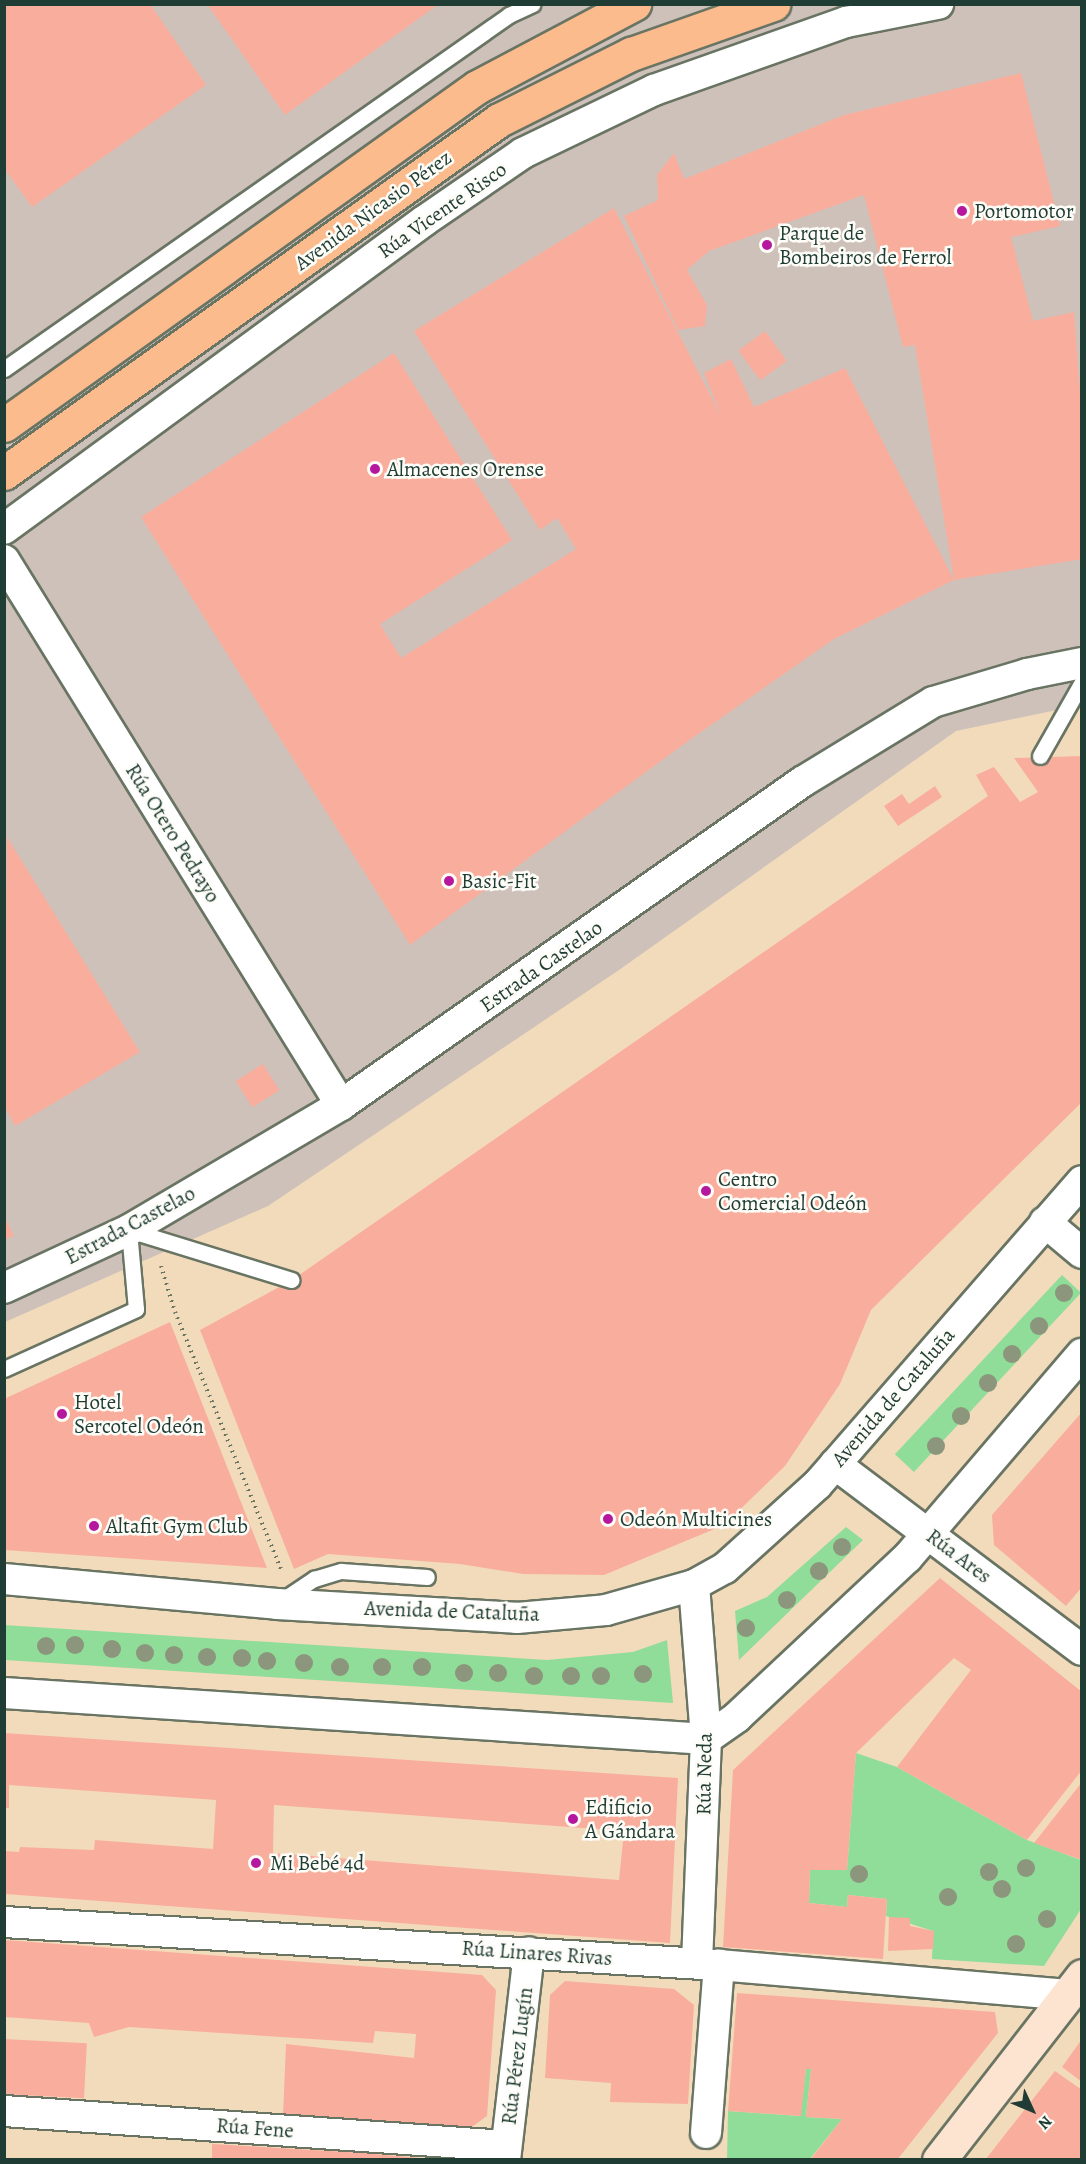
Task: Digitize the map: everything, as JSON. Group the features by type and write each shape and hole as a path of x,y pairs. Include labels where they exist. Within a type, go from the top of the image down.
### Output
{"highway":[{"name":"Avenida Nicasio Pérez","path":"4,425 477,87 634,4"},
{"name":"Avenida Nicasio Pérez","path":"4,473 499,120 631,54 773,4"}],"street":[{"name":"Rúa Vicente Risco","path":"4,529 415,228 524,153 654,90 846,22 938,4"},
{"name":"Rúa Otero Pedrayo","path":"4,560 341,1105"},
{"name":"Estrada Castelao","path":"4,1288 129,1230 341,1105 802,782 933,702 1027,674 1082,663"},
{"name":"Avenida de Cataluña","path":"4,1579 517,1618 606,1610 694,1585 725,1568 835,1464 1082,1181"},
{"path":"1045,1222 1082,1253"},
{"path":"4,1693 706,1739 737,1718 930,1534 1082,1354"},
{"name":"Rúa Ares","path":"835,1464 1082,1650"},
{"name":"Rúa Neda","path":"694,1585 706,1739 708,1964 706,2133"},
{"name":"Rúa Linares Rivas","path":"4,1922 1075,1986"},
{"name":"Rúa Pérez Lugín","path":"505,2153 529,1952"},
{"path":"939,2160 1075,1986"},
{"name":"Rúa Fene","path":"4,2111 505,2153"}],"lane":[{"path":"4,369 506,10 533,4"},
{"path":"1040,756 1082,682"},
{"path":"4,1369 136,1309 129,1230 292,1280"},
{"path":"284,1599 314,1579 341,1572 426,1577"}],"path":[{"path":"133,1278 161,1266 175,1312 284,1599"}],"shaded area":[{"path":"5,5 1081,5 1081,705 956,731 619,970 268,1206 5,1322"}],"green space":[{"path":"1062,1275 1081,1293 914,1472 895,1454"},
{"path":"846,1527 863,1540 739,1660 735,1611 767,1597"},
{"path":"4,1625 547,1660 633,1652 667,1640 673,1703 5,1660"},
{"path":"856,1753 897,1767 1027,1840 1081,1860 1081,1909 1044,1966 932,1959 933,1931 886,1916 887,1899 848,1895 847,1907 809,1903 810,1870 847,1870"},
{"path":"806,2069 811,2069 806,2117 842,2119 810,2159 727,2160 728,2111 800,2116"}],"building":[{"path":"4,4 150,4 206,85 32,207 4,168"},
{"path":"207,4 439,4 285,115"},
{"path":"1021,73 1060,226 1011,237 1033,321 1074,312 1082,419 1082,559 954,580 915,345 903,347 864,195 709,251 687,270 707,305 705,326 678,330 624,216 658,200 657,175 674,153 684,179 844,115"},
{"path":"614,208 721,416 704,373 731,359 754,407 845,368 954,580 834,639 691,739 410,945 141,517 394,353 512,540 380,624 401,658 576,549 557,518 540,530 414,331"},
{"path":"765,331 787,361 760,380 738,350"},
{"name":"Centro Comercial Odeón","path":"1082,756 1082,1102 871,1310 840,1384 785,1466 724,1525 604,1575 523,1574 460,1564 328,1554 294,1569 200,1330 292,1280 988,796 976,775 994,767 1020,802 1038,792 1014,758"},
{"path":"935,786 942,797 898,826 884,806 902,794 909,804"},
{"path":"7,837 140,1052 15,1126 4,1105"},
{"path":"263,1064 279,1090 252,1107 236,1081"},
{"path":"4,1216 14,1236 4,1240"},
{"path":"170,1322 267,1568 4,1550 4,1399"},
{"path":"1082,1412 1082,1587 1066,1606 994,1545 992,1515"},
{"path":"940,1578 1082,1692 1082,1770 1027,1840 897,1767 971,1670 954,1658 856,1753 847,1870 810,1870 809,1903 847,1907 848,1895 887,1899 883,1959 723,1947 733,1770"},
{"path":"4,1733 678,1778 670,1943 5,1894 5,1851 19,1852 20,1847 94,1850 95,1840 213,1849 216,1800 9,1785 9,1808 4,1808","holes":["274,1805 624,1831 619,1880 273,1853"]},
{"path":"1082,1782 1082,1860 1034,1843"},
{"path":"889,1917 910,1918 910,1926 934,1931 933,1949 888,1951"},
{"path":"5,1940 482,1975 496,1990 487,2116 469,2129 283,2115 286,2044 414,2058 416,2034 375,2031 373,2043 129,2027 94,2037 89,2023 5,2017"},
{"path":"565,1981 674,1989 694,2005 688,2104 610,2102 611,2083 545,2078 550,1995"},
{"path":"737,1993 995,2012 998,2033 897,2160 810,2160 842,2119 806,2117 811,2069 806,2069 801,2116 728,2111"},
{"path":"4,2039 87,2043 84,2098 4,2094"},
{"path":"1082,2039 1082,2082 1062,2067"},
{"path":"1055,2071 1082,2090 1082,2160 985,2160"},
{"path":"212,2144 365,2153 420,2158 212,2160"}],"place":[{"name":"Portomotor","path":"962,211"},
{"name":"Parque de Bombeiros de Ferrol","path":"767,245"},
{"name":"Almacenes Orense","path":"375,469"},
{"name":"Basic-Fit","path":"449,881"},
{"name":"Centro Comercial Odeón","path":"706,1191"},
{"name":"Hotel Sercotel Odeón","path":"62,1414"},
{"name":"Odeón Multicines","path":"608,1519"},
{"name":"Altafit Gym Club","path":"94,1526"},
{"name":"Edificio A Gándara","path":"573,1819"},
{"name":"Mi Bebé 4d","path":"256,1863"}]}
